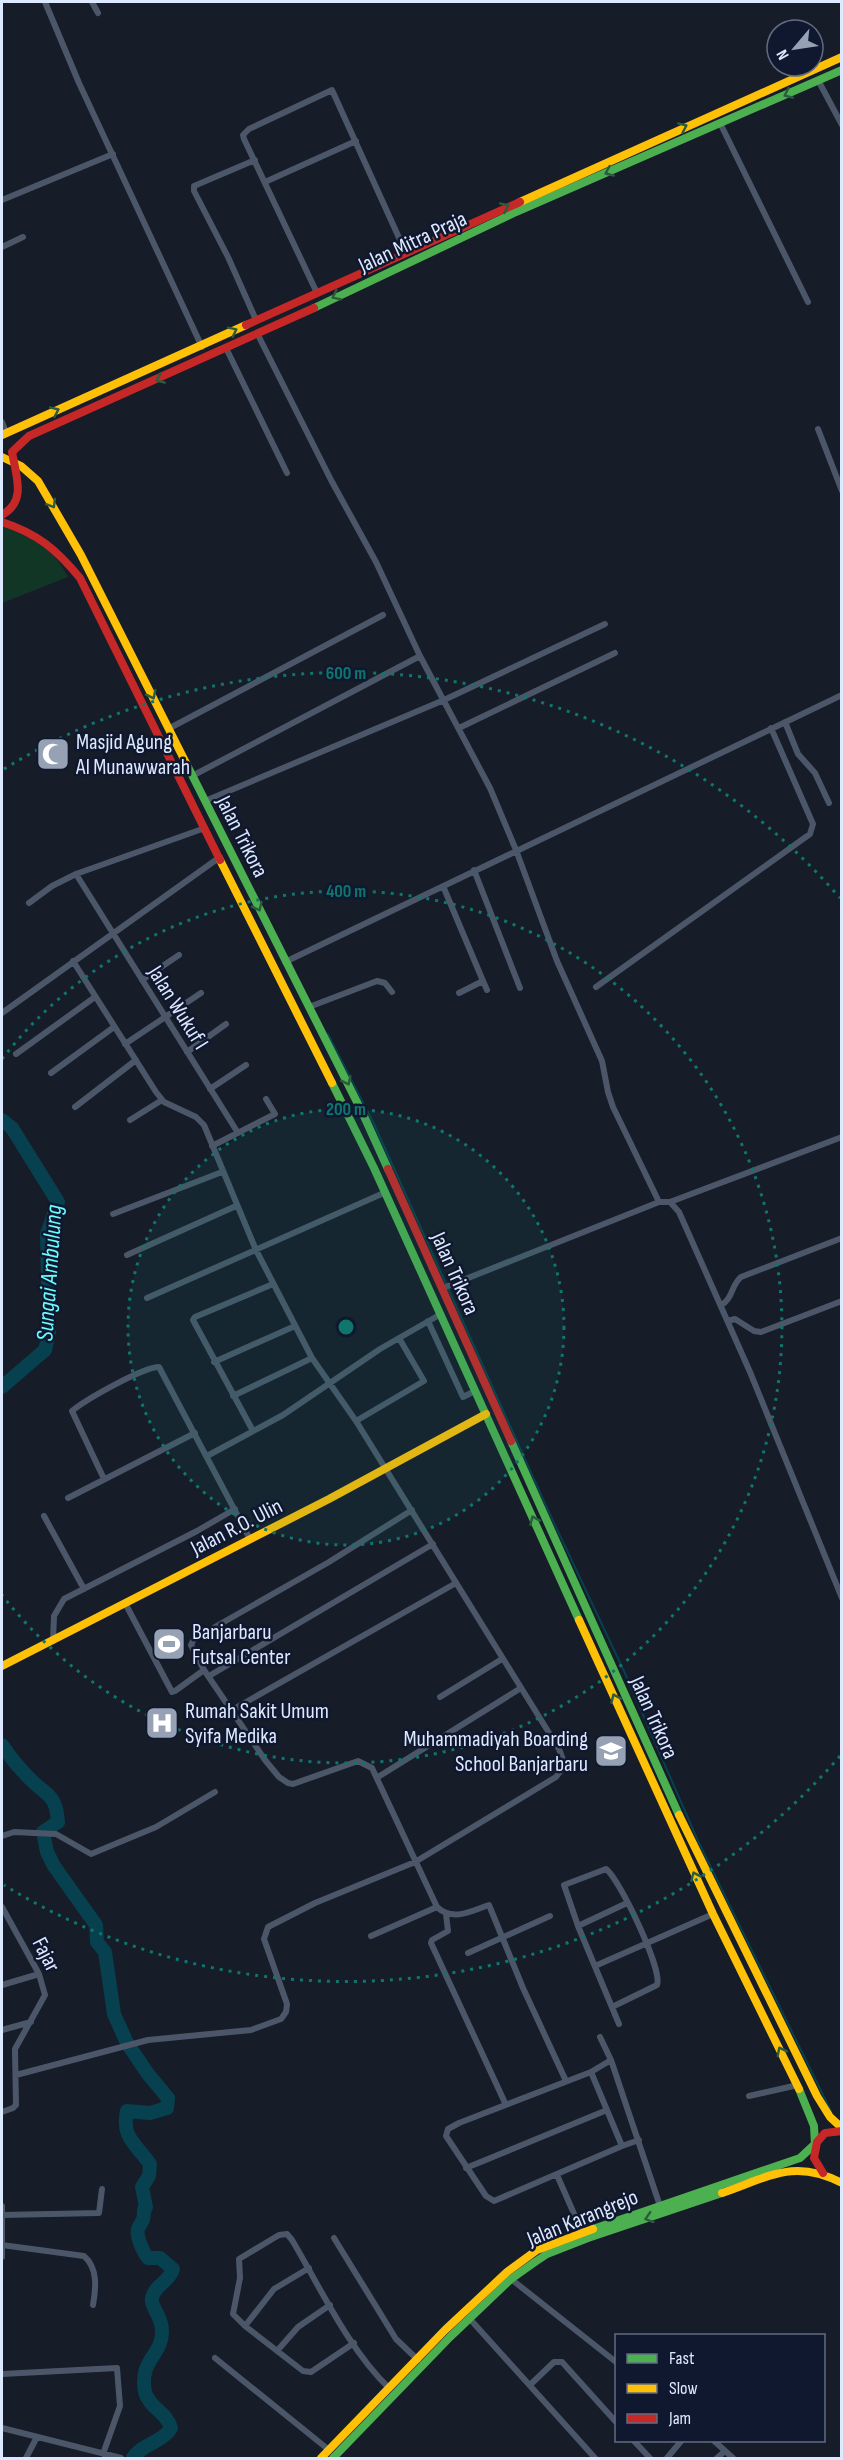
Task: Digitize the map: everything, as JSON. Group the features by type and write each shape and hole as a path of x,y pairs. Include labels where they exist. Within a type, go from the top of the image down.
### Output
{"main road":[{"name":"Jalan Mitra Praja","path":"4,434 202,347 405,251 842,57"},
{"name":"Jalan Mitra Praja","path":"14,461 12,453 29,436 258,335 431,251 842,70"},
{"name":"Jalan Trikora","path":"2,457 14,461 29,471 38,481 81,555 363,1113 679,1815 817,2096 830,2117 842,2130"},
{"path":"2,515 13,507 19,494 14,461"},
{"name":"Jalan Trikora","path":"2,522 45,540 59,552 80,578 261,939 386,1192 713,1914 798,2085 811,2114 816,2164 825,2174"},
{"path":"124,669 136,664"},
{"path":"261,939 271,933"},
{"path":"425,1280 437,1275"},
{"name":"Jalan R.O. Ulin","path":"2,1666 385,1469 486,1414"},
{"path":"583,1628 594,1623"},
{"name":"Jalan Karangrejo","path":"321,2458 331,2454 507,2272 537,2250 582,2232 800,2158 825,2133 842,2130"},
{"name":"Jalan Karangrejo","path":"331,2454 389,2388 511,2279 547,2254 788,2171 809,2169 842,2176"},
{"path":"825,2174 842,2183"}],"street":[{"path":"45,2 79,82 202,347"},
{"path":"92,2 98,13"},
{"path":"818,80 842,125"},
{"path":"317,293 243,135 332,90 405,251"},
{"path":"720,123 808,302"},
{"path":"265,182 356,141"},
{"path":"2,200 113,154"},
{"path":"255,159 194,186 194,191 228,257 256,320"},
{"path":"2,248 23,237"},
{"path":"258,335 326,472 376,562 420,656 490,788 516,850 557,961 602,1061 613,1107 659,1202"},
{"path":"226,348 287,473"},
{"path":"2,422 4,434"},
{"path":"818,429 842,491"},
{"path":"168,729 383,615"},
{"path":"205,801 444,700 605,624"},
{"path":"459,728 615,653"},
{"path":"192,776 420,656"},
{"path":"285,962 842,695"},
{"path":"785,722 798,754 815,773 829,803"},
{"path":"596,987 810,834 813,824 771,728"},
{"path":"29,903 51,886 76,874 205,828"},
{"path":"2,1013 220,858"},
{"path":"474,870 520,988"},
{"name":"Jalan Wukuf I","path":"76,874 238,1133"},
{"path":"443,885 487,990"},
{"path":"142,980 179,955"},
{"path":"16,2075 134,2043 160,2038 251,2030 281,2019 286,2012 287,2004 264,1939 268,1927 315,1903 415,1862 556,1777 564,1769 565,1761 560,1749 502,1659 356,1420 312,1358 256,1250 200,1120 162,1100 73,961"},
{"path":"309,1007 377,981 385,983 392,992"},
{"path":"459,993 483,981"},
{"path":"125,1044 201,993"},
{"path":"16,1054 95,997"},
{"path":"187,1052 226,1024"},
{"path":"51,1073 114,1027"},
{"path":"75,1107 136,1060"},
{"path":"210,1089 246,1065"},
{"path":"212,1146 275,1114 266,1099"},
{"path":"130,1120 162,1100"},
{"path":"443,1288 659,1202 670,1202 842,1137"},
{"path":"113,1214 222,1172"},
{"path":"147,1298 386,1192"},
{"path":"670,1202 679,1212 728,1321 842,1598"},
{"path":"127,1255 236,1206"},
{"path":"721,1305 729,1300 735,1284 741,1277 842,1238"},
{"path":"253,1431 193,1320 195,1317 273,1284"},
{"path":"728,1321 735,1318 754,1331 761,1332 842,1301"},
{"path":"207,1456 331,1384 399,1338 441,1314"},
{"path":"428,1321 463,1397 475,1391"},
{"path":"214,1362 295,1326"},
{"path":"356,1420 424,1381 399,1338"},
{"path":"233,1396 312,1358"},
{"path":"104,1479 72,1411 117,1384 149,1369 159,1368 250,1539"},
{"path":"68,1498 195,1433"},
{"path":"52,1642 54,1616 64,1599 235,1509"},
{"path":"412,1510 329,1562 194,1639 191,1645 204,1670 265,1760 288,1784 306,1780 358,1761 368,1764 378,1777 415,1862 438,1907 446,1914 458,1915 489,1905 566,2081"},
{"path":"44,1516 84,1589"},
{"path":"209,1677 433,1544"},
{"path":"232,1710 456,1583"},
{"path":"125,1603 172,1692 204,1670"},
{"path":"440,1697 502,1659"},
{"path":"378,1777 521,1688"},
{"path":"2,1836 14,1832 56,1834 91,1854 156,1827 215,1792"},
{"path":"612,2007 659,1983 657,1971 627,1903 611,1873 606,1869 564,1885 578,1926 619,2024"},
{"path":"578,1926 627,1903"},
{"path":"370,1936 438,1907"},
{"name":"Fajar","path":"2,1910 39,1974 45,1995 15,2049 16,2105 14,2109 2,2112"},
{"path":"446,1914 448,1931 432,1940 431,1943 506,2105"},
{"path":"595,1966 713,1914"},
{"path":"468,1953 549,1916"},
{"path":"2,1985 39,1974"},
{"path":"2,2030 31,2022"},
{"path":"600,2037 611,2060 660,2206"},
{"path":"611,2060 591,2072 459,2123 446,2130 448,2140 488,2199 494,2201 639,2140"},
{"path":"591,2072 622,2146"},
{"path":"749,2096 798,2085"},
{"path":"466,2168 607,2110"},
{"path":"557,2175 582,2232"},
{"path":"2,2215 99,2212 102,2189"},
{"path":"2,2206 2,2250 56,2251 87,2258 95,2281 93,2305"},
{"path":"354,2343 309,2373 277,2351 232,2314 240,2277 238,2262 241,2258 285,2233 309,2268 330,2305 354,2343 370,2370 389,2388"},
{"path":"334,2238 396,2340 420,2362"},
{"path":"245,2326 274,2289 309,2268"},
{"path":"511,2279 615,2361"},
{"path":"277,2351 298,2327 330,2305"},
{"path":"469,2318 595,2458"},
{"path":"215,2358 331,2454"},
{"path":"530,2385 554,2362 562,2362 615,2421"},
{"path":"2,2374 117,2368 120,2406 103,2454"},
{"path":"2,2428 121,2458"},
{"path":"26,2458 37,2437"},
{"path":"635,2442 650,2458"},
{"path":"667,2458 680,2442"},
{"path":"715,2442 733,2458"},
{"path":"717,2458 725,2451"}],"green space":[{"path":"2,525 48,550 68,577 2,603"}],"waterway":[{"path":"328,1034 374,1124 547,1508 624,1671 698,1841 831,2111"},
{"name":"Sungai Ambulung","path":"2,1120 12,1128 58,1202 47,1234 49,1333 45,1350 2,1387"},
{"name":"Sungai Ambulung","path":"2,1745 30,1779 53,1801 58,1822 43,1832 47,1852 54,1866 96,1925 97,1942 105,1952 114,2014 127,2043 168,2098 167,2108 150,2113 127,2111 126,2120 131,2140 150,2164 149,2176 142,2187 146,2207 138,2229 139,2240 148,2258 160,2258 173,2269 169,2277 153,2294 152,2301 161,2322 162,2332 161,2340 145,2372 144,2381 147,2397 166,2418 171,2428 133,2458"}],"traffic: fast":[{"path":"314,308 516,212 842,70"},
{"path":"186,763 363,1114 388,1169"},
{"path":"332,1083 374,1168 579,1620"},
{"path":"511,1441 679,1815"},
{"path":"593,2229 800,2158 815,2144 814,2126 799,2089"},
{"path":"333,2458 450,2337 511,2279 535,2262 547,2254 588,2238 722,2193"}],"traffic: slow":[{"path":"520,202 842,57"},
{"path":"2,435 246,325"},
{"path":"2,457 21,466 38,481 81,555 186,763"},
{"path":"220,860 332,1083"},
{"path":"2,1666 329,1499 486,1414"},
{"path":"579,1620 713,1914 799,2089"},
{"path":"679,1815 817,2096 830,2117 842,2128"},
{"path":"722,2193 768,2176 795,2171 810,2172 842,2183"},
{"path":"321,2458 445,2330 507,2272 537,2250 593,2229"}],"traffic: jam":[{"path":"246,325 520,202"},
{"path":"2,515 15,503 17,495 18,487 12,452 29,436 314,308"},
{"path":"2,522 46,544 80,578 220,860"},
{"path":"388,1169 511,1441"},
{"path":"823,2173 814,2158 817,2142 825,2133 842,2131"}],"place":[{"name":"Masjid Agung Al Munawwarah","path":"53,754"},
{"name":"Banjarbaru Futsal Center","path":"169,1644"},
{"name":"Rumah Sakit Umum Syifa Medika","path":"162,1723"},
{"name":"Muhammadiyah Boarding School Banjarbaru","path":"611,1751"}]}
